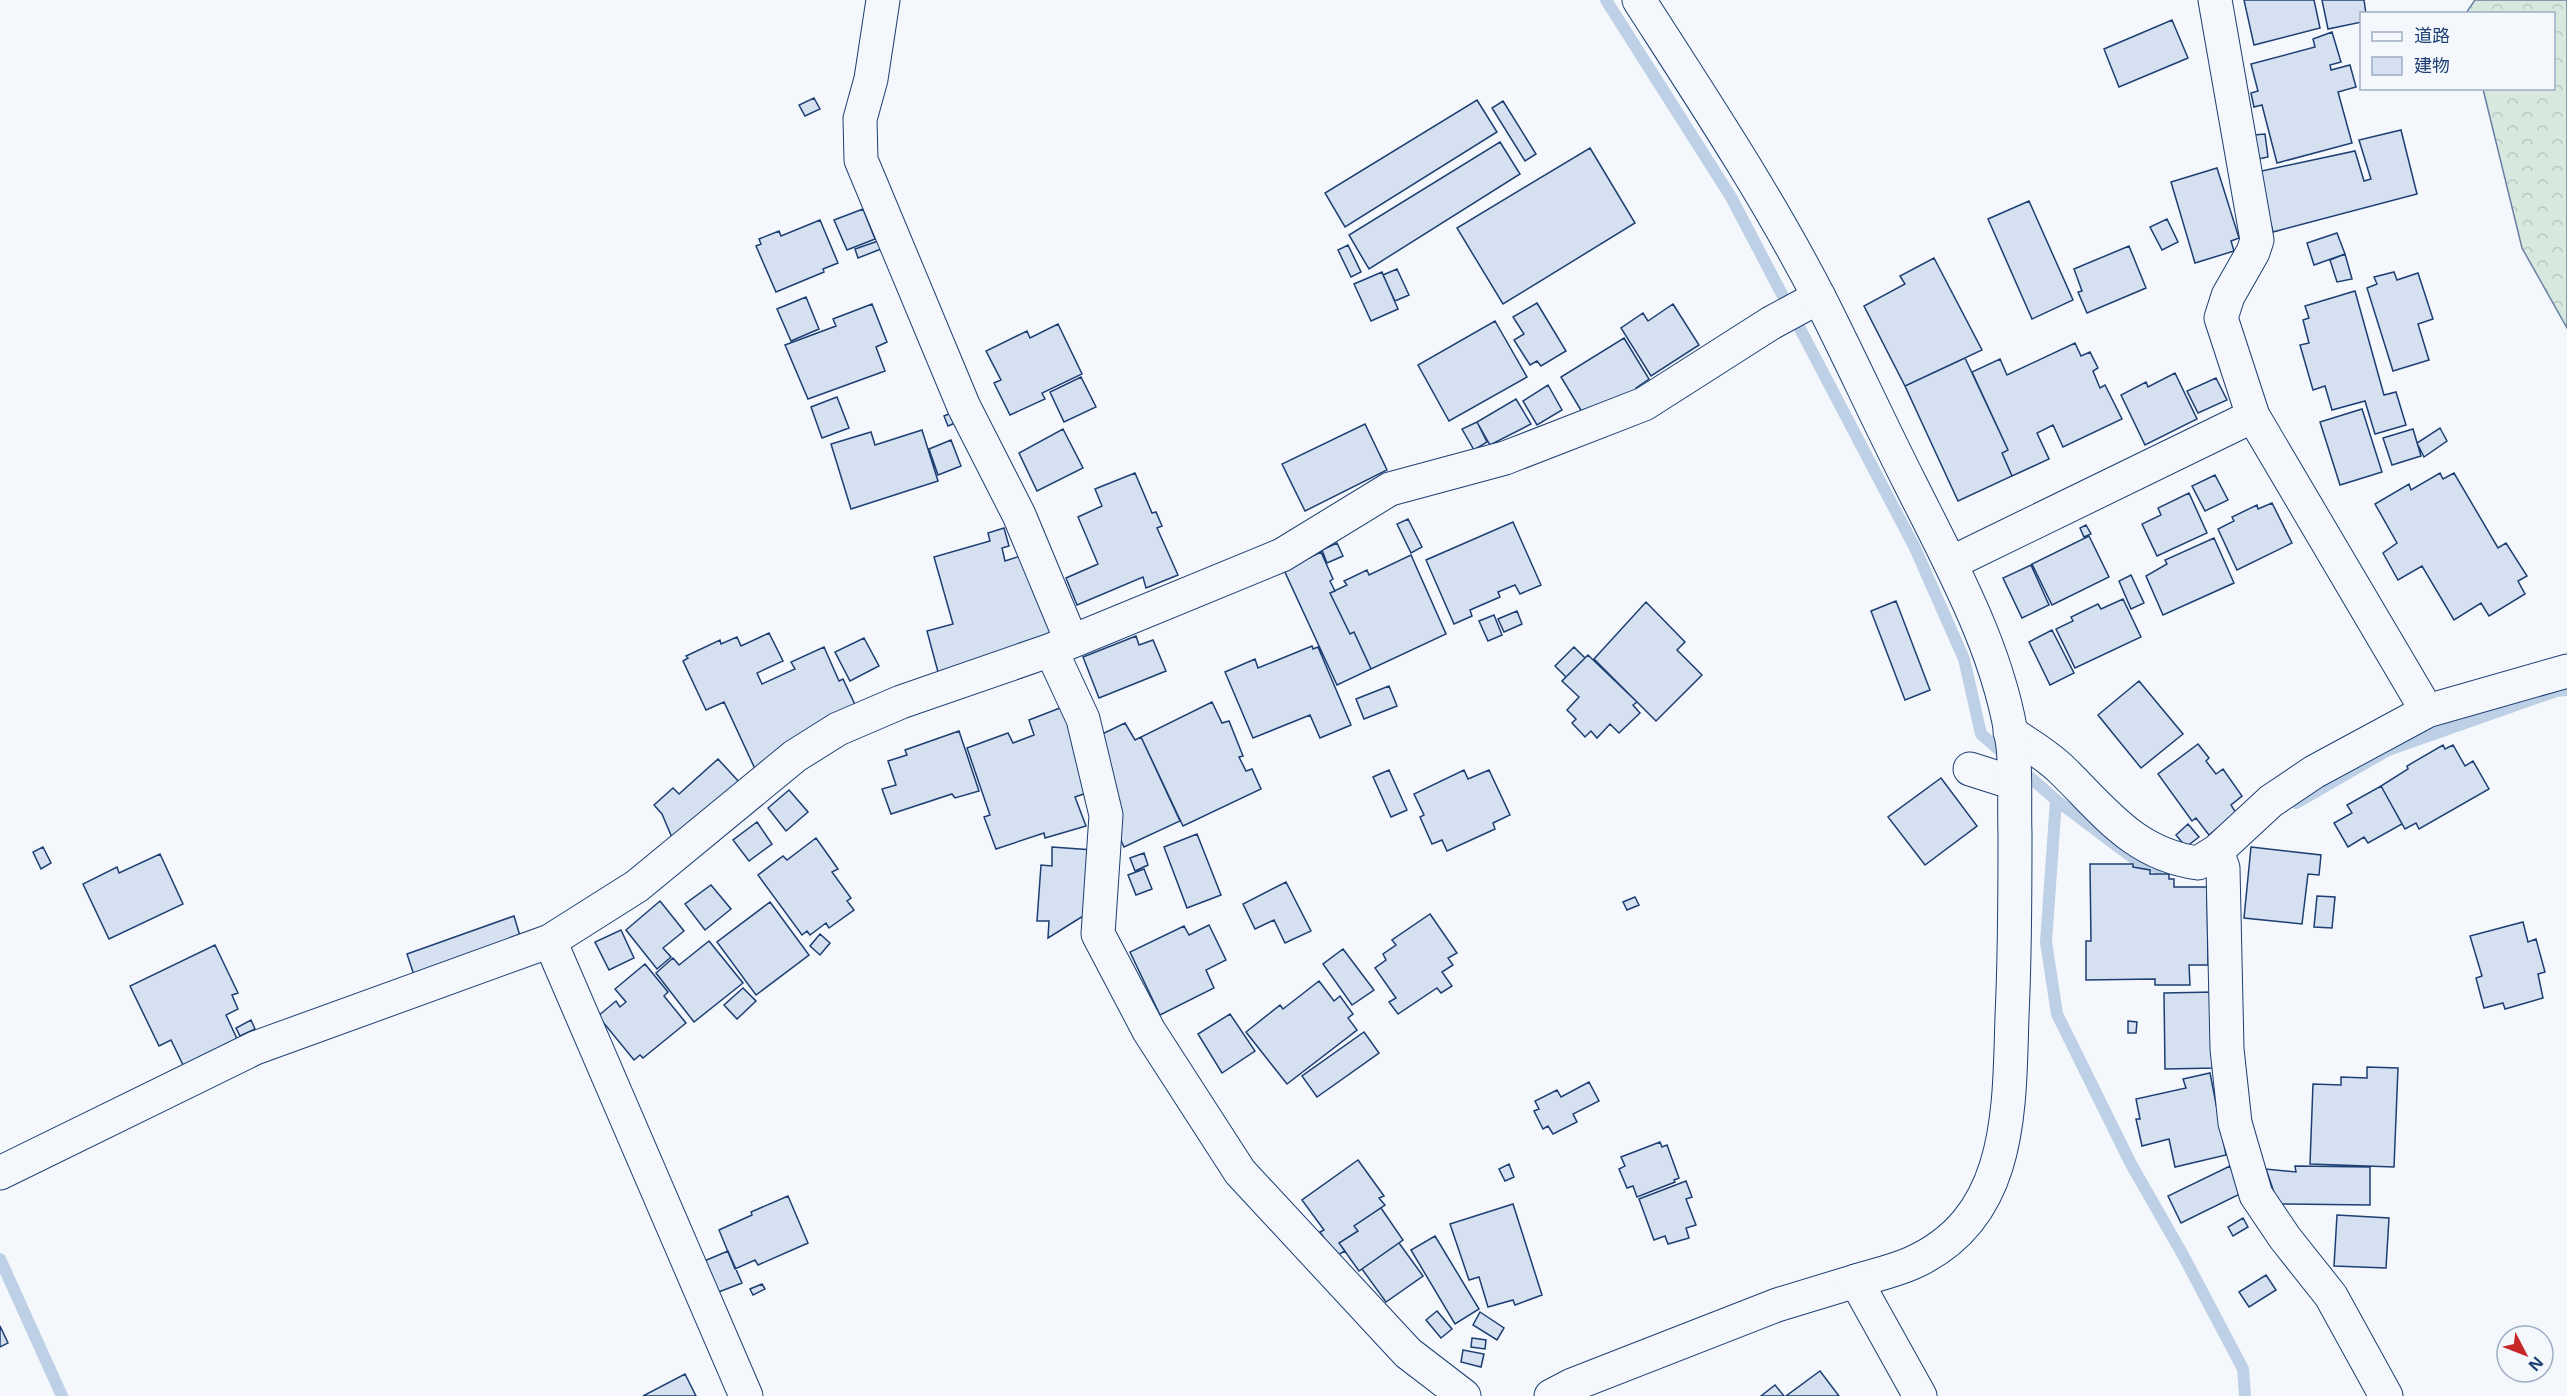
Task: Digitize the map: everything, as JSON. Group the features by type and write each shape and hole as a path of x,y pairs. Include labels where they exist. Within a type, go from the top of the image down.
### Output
{"street":[{"path":"883,0 871,79 860,119 861,160 964,407 1019,515 1061,645 1083,719 1106,815 1098,934 1149,1031 1240,1172 1408,1353 1464,1396"},
{"path":"1551,1396 1572,1385 1777,1305 1911,1263 1940,1247 1982,1200 1998,1165 2007,1124 2010,1077 2016,929 2014,781 2011,739 2001,694 1983,639 1951,563 1800,308 1730,143 1639,0"},
{"path":"2215,0 2257,240 2253,252 2228,296 2221,318 2253,416 2427,711"},
{"path":"0,1173 255,1048 550,941 637,885 795,756 838,729 901,702 1061,645 1282,555 1390,489 1505,458 1644,404 1800,308"},
{"path":"1951,563 2253,416"},
{"path":"2011,739 2060,768 2104,815 2158,854 2198,863 2220,859 2271,801 2314,772 2427,711 2567,671"},
{"path":"1970,769 2014,781"},
{"path":"2220,859 2227,1049 2235,1123 2256,1195 2285,1238 2331,1296 2386,1396"},
{"path":"550,941 746,1396"},
{"path":"1856,1281 1920,1396"}],"green space":[{"path":"2475,0 2567,0 2567,328 2522,248 2483,90 2555,90 2555,12 2467,12"}],"building":[{"path":"2244,0 2314,0 2320,28 2254,45"},
{"path":"2322,0 2364,0 2366,12 2360,12 2360,22 2328,29"},
{"path":"2172,20 2188,58 2119,87 2104,49"},
{"path":"2332,32 2341,62 2330,65 2331,70 2350,65 2356,87 2338,92 2352,143 2277,163 2262,105 2254,107 2251,93 2258,91 2251,64 2315,47 2313,39"},
{"path":"814,98 820,109 805,116 799,105"},
{"path":"1477,100 1497,132 1345,227 1325,193"},
{"path":"1503,101 1536,154 1525,161 1492,108"},
{"path":"2401,130 2417,194 2273,232 2257,172 2355,151 2364,181 2371,179 2359,140"},
{"path":"2265,134 2268,157 2258,159 2254,135"},
{"path":"1500,142 1520,174 1369,269 1349,235"},
{"path":"1590,148 1635,223 1503,304 1457,228"},
{"path":"2217,168 2239,238 2231,241 2234,251 2195,263 2171,182"},
{"path":"2029,201 2073,300 2032,319 1988,219"},
{"path":"863,209 875,239 847,250 834,220"},
{"path":"2167,219 2178,242 2162,250 2150,227"},
{"path":"820,220 838,263 823,269 824,272 776,292 756,246 761,244 759,239 779,231 781,236"},
{"path":"2337,233 2345,254 2314,265 2307,243"},
{"path":"878,241 881,249 858,258 855,249"},
{"path":"1348,245 1361,272 1351,277 1338,250"},
{"path":"2129,246 2146,288 2087,313 2078,292 2082,291 2074,269"},
{"path":"2345,254 2352,279 2337,282 2330,260"},
{"path":"1934,258 1982,350 1905,386 1864,306 1905,284 1900,276"},
{"path":"1397,269 1409,295 1395,301 1383,275"},
{"path":"1382,272 1398,309 1371,321 1354,284"},
{"path":"2394,272 2397,280 2418,273 2433,319 2418,324 2429,360 2393,371 2367,288 2377,284 2374,277"},
{"path":"2355,291 2384,395 2396,392 2406,425 2375,434 2365,401 2332,410 2325,386 2313,390 2300,345 2309,343 2303,320 2309,318 2305,306"},
{"path":"806,297 819,329 791,341 777,309"},
{"path":"1537,303 1566,351 1541,366 1537,361 1530,365 1514,340 1524,334 1513,317"},
{"path":"872,304 887,342 876,347 885,371 808,399 785,345 836,326 833,319"},
{"path":"1673,304 1699,345 1651,376 1621,328 1643,313 1648,321"},
{"path":"1495,321 1527,377 1449,421 1418,365"},
{"path":"1058,324 1082,374 1042,393 1045,399 1010,415 994,383 1001,380 986,351 1027,331 1030,338"},
{"path":"1624,338 1649,379 1636,388 1638,390 1585,417 1561,377"},
{"path":"2075,343 2081,356 2090,352 2098,368 2093,371 2100,388 2105,385 2122,419 2063,447 2053,425 2037,433 2049,459 2012,476 2002,453 2008,450 1972,372 2000,359 2007,375"},
{"path":"1965,358 2008,450 2002,453 2012,476 1958,501 1905,386"},
{"path":"2175,373 2197,419 2145,445 2121,395 2146,382 2148,387"},
{"path":"1081,377 1096,407 1064,422 1050,392"},
{"path":"2216,378 2227,400 2198,413 2187,391"},
{"path":"1548,385 1562,410 1537,425 1523,401"},
{"path":"837,397 849,428 822,438 811,407"},
{"path":"1516,399 1531,424 1490,445 1477,422"},
{"path":"2362,409 2382,472 2340,485 2320,422"},
{"path":"951,413 955,423 948,426 944,416"},
{"path":"1477,422 1487,442 1474,450 1462,429"},
{"path":"1365,424 1387,470 1305,511 1282,464"},
{"path":"2440,428 2447,441 2424,457 2417,443"},
{"path":"1063,429 1083,468 1037,491 1019,453"},
{"path":"2413,429 2421,456 2392,465 2383,438"},
{"path":"922,430 938,481 851,509 831,444 871,432 875,445"},
{"path":"951,440 961,466 938,475 929,449"},
{"path":"1135,473 1152,513 1156,512 1162,526 1157,528 1178,575 1146,588 1143,577 1077,605 1066,578 1098,564 1078,517 1102,506 1095,489"},
{"path":"2440,473 2443,479 2454,473 2498,548 2506,543 2527,576 2518,581 2525,594 2489,616 2481,603 2454,620 2422,566 2398,580 2383,553 2397,543 2375,504 2409,484 2411,490"},
{"path":"2215,475 2228,500 2205,511 2192,486"},
{"path":"2189,493 2207,533 2157,556 2142,524 2161,515 2158,508"},
{"path":"2272,503 2292,543 2237,570 2218,529 2234,521 2232,517 2257,505 2258,509"},
{"path":"1408,519 1422,547 1411,553 1397,524"},
{"path":"1513,522 1541,585 1520,594 1515,585 1498,592 1500,597 1470,610 1472,616 1454,624 1426,560"},
{"path":"2086,525 2091,534 2084,537 2080,528"},
{"path":"1004,528 1009,546 1002,548 1005,561 1020,556 1052,636 938,672 927,631 953,624 934,557 990,541 988,533"},
{"path":"2089,536 2109,577 2052,605 2032,564"},
{"path":"2214,538 2234,583 2163,615 2146,576 2167,564 2165,560"},
{"path":"1337,543 1343,556 1327,563 1322,550"},
{"path":"1321,552 1333,579 1330,581 1335,591 1330,593 1350,634 1354,632 1371,669 1337,685 1284,570"},
{"path":"1411,555 1446,634 1371,669 1354,632 1350,634 1330,593 1347,585 1344,581 1367,570 1369,575"},
{"path":"2031,565 2049,605 2022,618 2003,578"},
{"path":"2131,575 2144,603 2131,609 2119,581"},
{"path":"2123,599 2141,637 2075,668 2056,629 2073,621 2071,617 2098,604 2101,609"},
{"path":"1896,601 1930,690 1905,700 1871,611"},
{"path":"1646,602 1685,642 1677,650 1702,675 1656,721 1594,659"},
{"path":"1517,611 1522,624 1504,632 1498,619"},
{"path":"1494,615 1502,635 1488,641 1479,621"},
{"path":"2052,630 2074,673 2050,685 2029,642"},
{"path":"769,633 783,661 757,673 762,684 795,669 791,662 824,647 839,681 843,679 858,711 756,771 724,702 706,710 683,661 688,658 686,656 720,640 721,644 737,637 741,646"},
{"path":"1136,636 1139,645 1153,640 1166,671 1099,698 1083,657"},
{"path":"864,638 879,666 850,681 835,652"},
{"path":"1312,646 1313,649 1318,647 1351,725 1320,738 1310,715 1253,738 1225,672 1255,659 1258,668"},
{"path":"1574,647 1585,658 1566,677 1555,666"},
{"path":"1588,655 1637,702 1633,705 1640,713 1619,733 1610,724 1597,738 1591,731 1585,737 1572,723 1576,719 1567,710 1579,697 1562,681"},
{"path":"2139,681 2183,734 2141,768 2098,715"},
{"path":"1389,686 1397,706 1364,719 1356,699"},
{"path":"1212,702 1222,723 1229,721 1243,756 1239,757 1246,771 1252,769 1261,789 1183,826 1141,737"},
{"path":"1065,706 1095,790 1075,797 1086,826 1045,838 1044,833 996,849 984,817 990,815 967,748 1008,733 1013,743 1034,735 1029,720"},
{"path":"1125,723 1135,740 1141,737 1180,821 1124,847 1113,823 1096,737"},
{"path":"959,731 979,791 955,798 952,794 891,814 882,789 896,785 888,761 907,755 905,750"},
{"path":"2198,744 2209,758 2206,761 2216,774 2223,769 2242,796 2231,805 2236,813 2209,835 2196,818 2192,821 2158,774"},
{"path":"2443,745 2445,749 2453,745 2465,766 2473,761 2489,789 2419,829 2416,823 2405,829 2381,786 2408,769 2407,766"},
{"path":"718,759 740,783 673,840 662,814 654,805 673,788 679,794"},
{"path":"1389,770 1407,810 1391,817 1373,777"},
{"path":"1464,770 1468,779 1489,770 1510,815 1493,823 1495,829 1447,851 1442,840 1432,844 1420,817 1424,815 1414,794"},
{"path":"1941,778 1977,826 1925,865 1888,817"},
{"path":"2381,786 2402,824 2368,843 2364,837 2348,847 2334,823 2352,813 2347,805"},
{"path":"789,790 808,812 786,831 768,808"},
{"path":"757,822 772,844 749,861 733,840"},
{"path":"2188,824 2199,837 2186,847 2176,835"},
{"path":"1197,834 1221,895 1187,908 1164,847"},
{"path":"816,838 838,869 832,872 851,898 847,901 854,910 829,928 826,923 810,935 807,931 802,935 758,875 783,856 787,860"},
{"path":"43,847 51,863 41,869 33,852"},
{"path":"1052,847 1093,850 1088,913 1048,938 1049,921 1037,921 1041,865 1052,866"},
{"path":"2251,847 2321,855 2319,875 2308,874 2302,924 2244,918"},
{"path":"1144,853 1148,865 1135,871 1130,858"},
{"path":"160,854 183,904 109,939 83,884 117,867 119,873"},
{"path":"2090,864 2133,864 2133,867 2150,870 2150,874 2169,874 2169,879 2174,879 2174,887 2207,887 2208,965 2189,965 2190,985 2155,985 2155,979 2086,980 2086,941 2091,941"},
{"path":"1144,869 1152,889 1136,895 1128,875"},
{"path":"1286,882 1311,931 1285,943 1274,920 1255,929 1243,904"},
{"path":"711,885 731,909 705,930 685,904"},
{"path":"2317,896 2335,897 2332,928 2314,927"},
{"path":"1635,897 1639,905 1627,910 1623,902"},
{"path":"660,901 684,931 663,948 671,957 657,969 626,930"},
{"path":"770,902 809,955 756,995 717,942"},
{"path":"1430,914 1457,953 1448,958 1453,965 1442,972 1452,986 1441,993 1437,988 1398,1014 1389,1002 1396,998 1375,968 1386,960 1383,954 1396,945 1392,940"},
{"path":"514,916 520,936 414,975 407,954"},
{"path":"2523,922 2528,942 2536,939 2545,972 2538,974 2543,998 2505,1009 2503,1003 2484,1008 2476,978 2482,976 2470,936"},
{"path":"1209,925 1226,960 1206,970 1214,988 1160,1015 1130,952 1184,926 1189,935"},
{"path":"621,930 634,958 609,970 595,942"},
{"path":"820,934 830,943 820,955 810,946"},
{"path":"709,941 743,983 694,1022 656,973 673,958 679,965"},
{"path":"215,945 238,993 232,995 238,1009 226,1015 238,1041 184,1067 171,1040 159,1046 130,986"},
{"path":"1343,949 1374,990 1352,1005 1323,964"},
{"path":"645,964 668,992 664,996 686,1023 643,1058 640,1055 634,1060 598,1016 616,1001 620,1007 626,1002 615,989"},
{"path":"1319,981 1334,1001 1340,996 1353,1014 1348,1018 1357,1030 1287,1084 1246,1032 1280,1005 1283,1009"},
{"path":"743,988 756,1001 737,1019 724,1005"},
{"path":"2214,992 2215,1068 2165,1069 2164,993"},
{"path":"1230,1014 1255,1051 1222,1073 1198,1034"},
{"path":"251,1020 255,1029 240,1036 236,1028"},
{"path":"2128,1021 2137,1022 2136,1033 2128,1033"},
{"path":"1364,1032 1379,1053 1317,1097 1302,1076"},
{"path":"2367,1067 2398,1068 2394,1167 2310,1164 2313,1084 2341,1085 2341,1077 2367,1078"},
{"path":"2210,1073 2226,1155 2175,1167 2169,1139 2142,1146 2136,1119 2140,1119 2136,1099 2186,1088 2183,1079"},
{"path":"1589,1082 1599,1101 1573,1114 1577,1122 1553,1134 1548,1126 1543,1129 1534,1111 1539,1109 1535,1101 1557,1090 1561,1097"},
{"path":"1660,1142 1662,1147 1667,1145 1679,1178 1674,1180 1675,1182 1637,1197 1633,1186 1627,1188 1619,1169 1625,1166 1621,1157"},
{"path":"1358,1160 1384,1196 1379,1198 1385,1205 1354,1226 1358,1231 1339,1243 1345,1251 1336,1256 1320,1232 1324,1230 1302,1200"},
{"path":"1509,1164 1514,1177 1505,1181 1499,1169"},
{"path":"2230,1166 2242,1193 2181,1223 2168,1196"},
{"path":"2295,1166 2370,1167 2370,1205 2278,1204 2266,1169 2296,1172"},
{"path":"1686,1181 1692,1197 1686,1199 1696,1225 1686,1228 1689,1238 1668,1244 1665,1236 1654,1240 1639,1199"},
{"path":"788,1196 808,1243 758,1265 755,1260 735,1269 719,1230 752,1215 751,1212"},
{"path":"1513,1204 1542,1295 1515,1305 1513,1300 1488,1307 1479,1277 1469,1280 1450,1224"},
{"path":"1381,1208 1403,1240 1359,1271 1339,1243 1358,1231 1354,1226"},
{"path":"2337,1215 2389,1218 2386,1268 2334,1266"},
{"path":"2243,1218 2248,1227 2233,1236 2228,1227"},
{"path":"1435,1236 1479,1309 1455,1324 1411,1250"},
{"path":"1399,1243 1423,1276 1386,1302 1362,1269"},
{"path":"728,1251 742,1283 716,1293 702,1262"},
{"path":"2266,1275 2276,1290 2249,1307 2239,1292"},
{"path":"762,1284 765,1289 753,1295 750,1289"},
{"path":"1437,1311 1452,1329 1441,1338 1426,1320"},
{"path":"1480,1312 1504,1328 1497,1340 1473,1325"},
{"path":"0,1326 8,1343 0,1347"},
{"path":"1472,1338 1486,1340 1485,1349 1471,1347"},
{"path":"1463,1350 1484,1354 1481,1367 1461,1362"},
{"path":"1820,1371 1839,1396 1786,1396"},
{"path":"685,1374 696,1396 643,1396"},
{"path":"1775,1385 1784,1396 1761,1396"}],"waterway":[{"path":"1606,0 1731,197 1915,548 1964,659 1981,734 2056,800 2046,942 2057,1014 2131,1164 2183,1255 2243,1369 2245,1396"},
{"path":"2296,803 2388,750 2556,691 2567,690"},
{"path":"2056,800 2137,861 2159,868"},
{"path":"0,1259 62,1396"}]}
